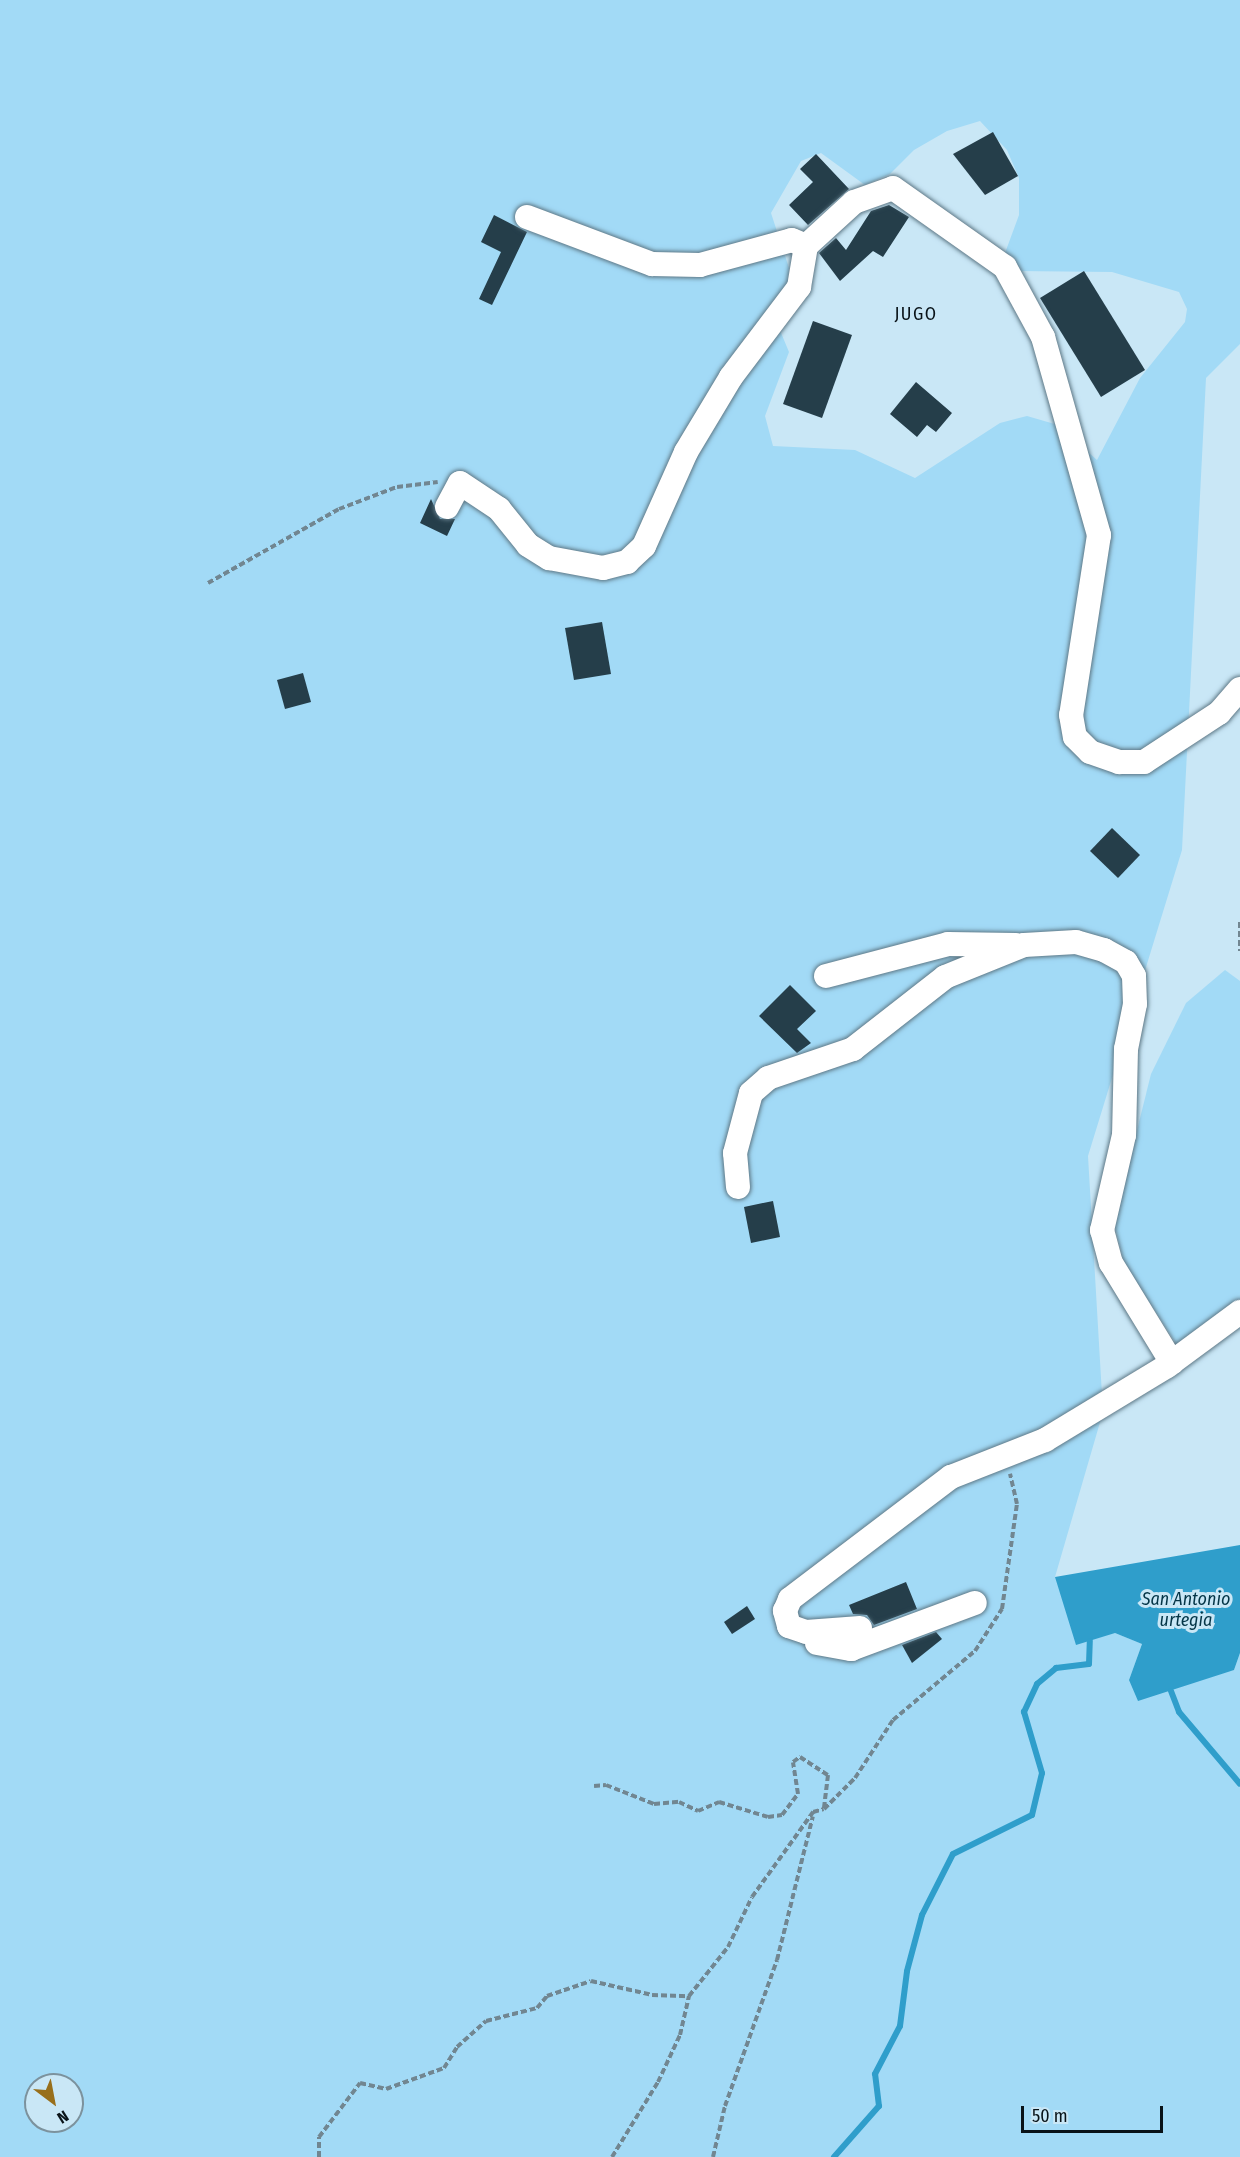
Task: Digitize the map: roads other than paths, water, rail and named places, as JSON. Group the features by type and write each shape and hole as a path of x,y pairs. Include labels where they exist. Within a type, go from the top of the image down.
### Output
{"lane":[{"path":"447,507 460,483 499,509 528,545 549,558 603,568 627,562 644,546 686,452 730,377 799,286 806,246 854,202 893,188 1005,267 1043,336 1099,535 1071,715 1082,747 1119,762 1144,762 1219,713 1240,689"},
{"path":"527,217 652,264 700,265 792,240 806,246"},
{"path":"826,976 948,944 1024,945 1076,942 1104,950 1126,962 1134,976 1124,1136 1102,1230 1111,1263 1172,1363"},
{"path":"738,1187 735,1153 752,1094 768,1078 853,1049 945,977 1024,945"},
{"path":"789,1626 790,1599 951,1477 1046,1440 1172,1363 1237,1316"},
{"path":"789,1626 818,1643 851,1649 975,1603"},
{"path":"789,1626 829,1634 860,1628"}],"water":[{"name":"San Antonio urtegia","path":"1240,1545 1240,1653 1234,1670 1138,1701 1129,1680 1142,1644 1115,1633 1076,1645 1055,1577"}],"waterway":[{"path":"834,2157 879,2106 875,2074 900,2026 907,1971 922,1915 953,1854 1032,1815 1042,1773 1024,1712 1037,1684 1056,1668 1089,1664 1090,1641"},
{"path":"1171,1691 1179,1712 1240,1784"}],"district":[{"name":"JUGO","path":"916,314"}]}
